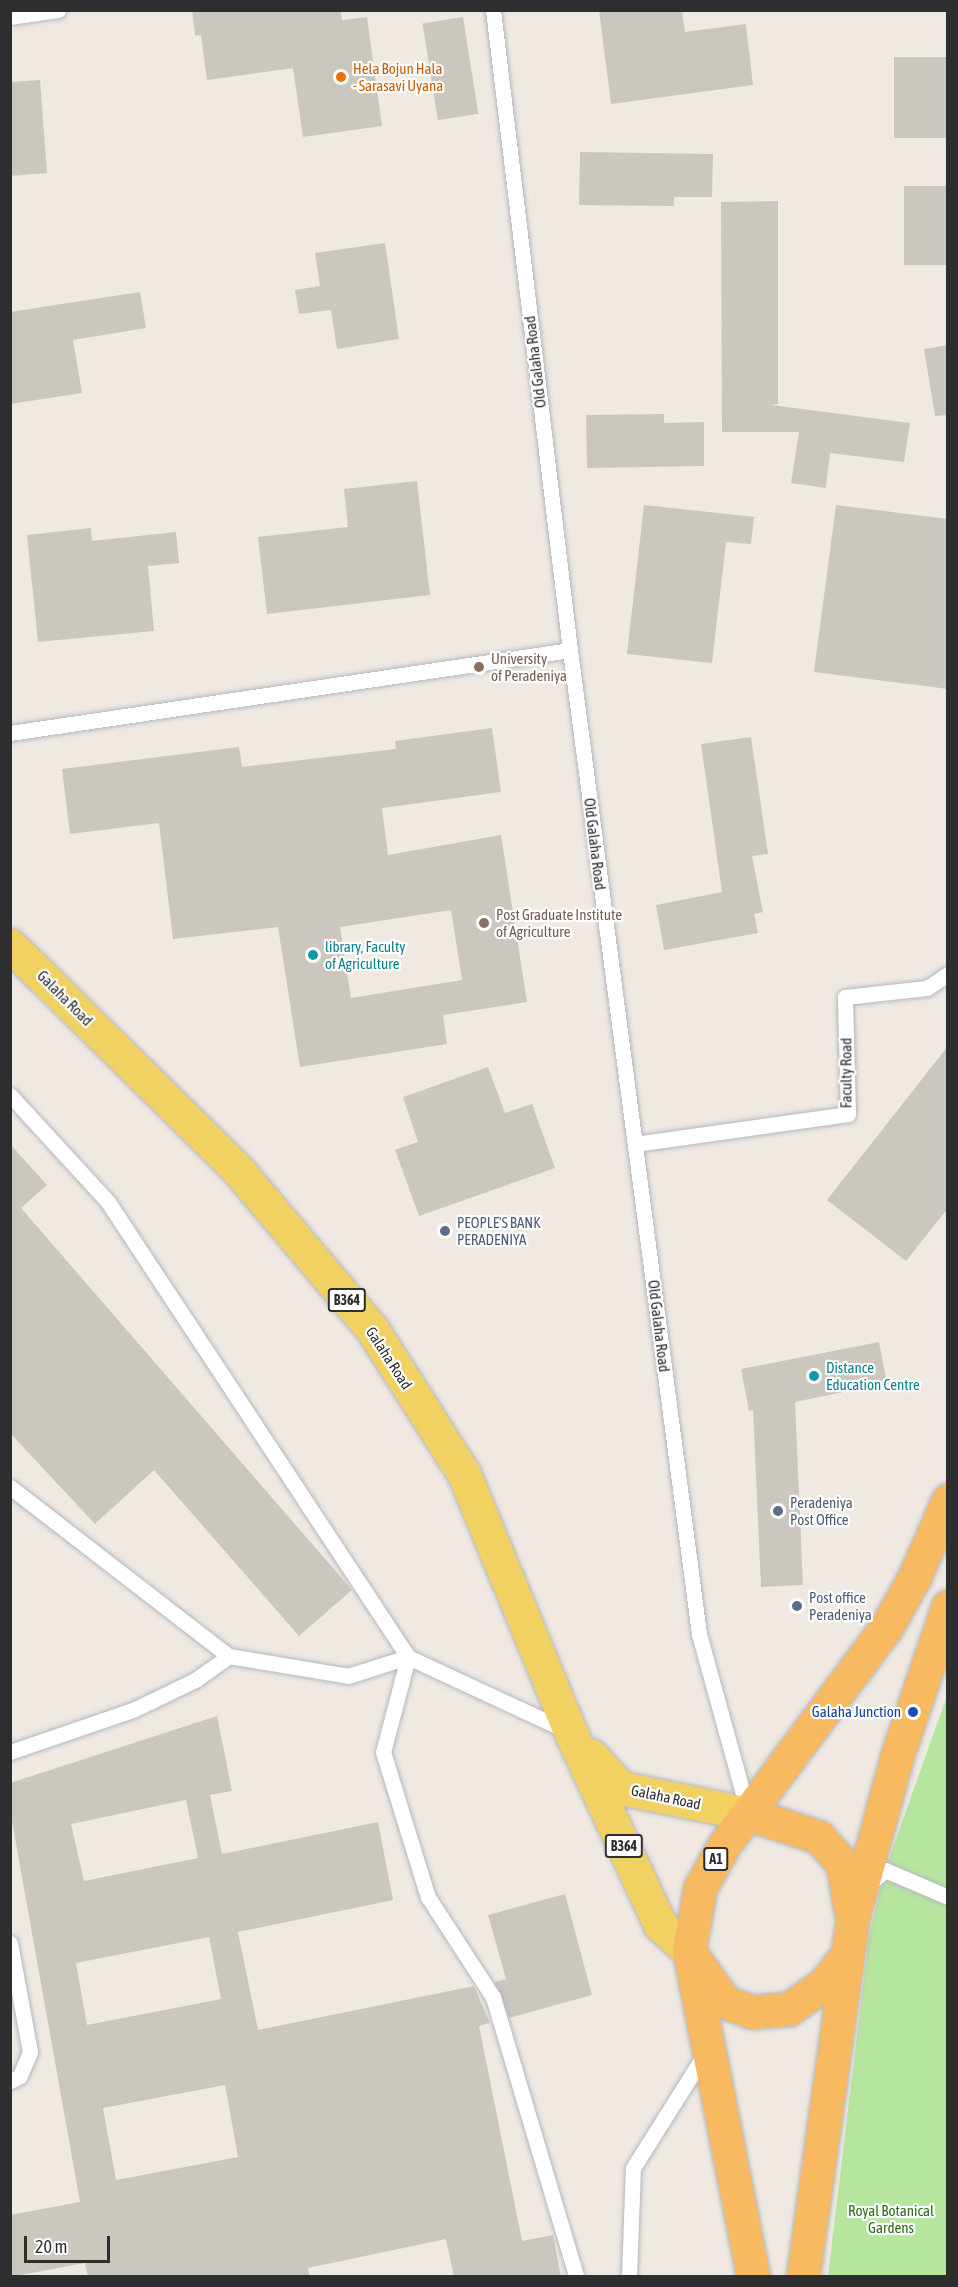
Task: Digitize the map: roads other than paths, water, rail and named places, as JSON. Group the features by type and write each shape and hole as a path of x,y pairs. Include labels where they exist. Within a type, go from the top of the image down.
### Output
{"highway":[{"name":"A1","path":"753,2277 689,1951 700,1888 724,1845 886,1628 914,1578 948,1500"},
{"path":"803,2277 843,1960 897,1756 948,1606"},
{"path":"749,1814 819,1837 843,1865 855,1908"},
{"path":"689,1951 725,2002 752,2012 789,2009 825,1983 843,1960"}],"main road":[{"name":"Galaha Road","path":"10,945 238,1170 372,1329 464,1474 571,1733 660,1925 689,1951"},
{"name":"Galaha Road","path":"571,1733 621,1788 749,1814"}],"lane":[{"path":"10,17 58,10"},
{"name":"Old Galaha Road","path":"493,10 570,650 699,1634 749,1814"},
{"path":"10,733 570,650"},
{"name":"Faculty Road","path":"635,1144 848,1114 845,997 927,988 948,974"},
{"path":"10,1095 108,1202 408,1657 571,1733"},
{"path":"10,1486 229,1656 348,1676 408,1657"},
{"path":"10,1752 133,1710 195,1680 229,1656"},
{"path":"408,1657 383,1752 428,1897 493,1997 576,2277"},
{"path":"855,1908 885,1870 948,1897"},
{"path":"10,1943 30,2052 20,2076 10,2081"},
{"path":"629,2277 633,2168 708,2050"}],"place":[{"name":"Hela Bojun Hala - Sarasavi Uyana","path":"341,77"},
{"name":"University of Peradeniya","path":"479,667"},
{"name":"Post Graduate Institute of Agriculture","path":"484,923"},
{"name":"library, Faculty of Agriculture","path":"313,955"},
{"name":"PEOPLE'S BANK PERADENIYA","path":"445,1231"},
{"name":"Distance Education Centre","path":"814,1376"},
{"name":"Peradeniya Post Office","path":"778,1511"},
{"name":"Post office Peradeniya","path":"797,1606"},
{"name":"Galaha Junction","path":"913,1712"}],"park label":[{"name":"Royal Botanical Gardens","path":"891,2218"}]}
